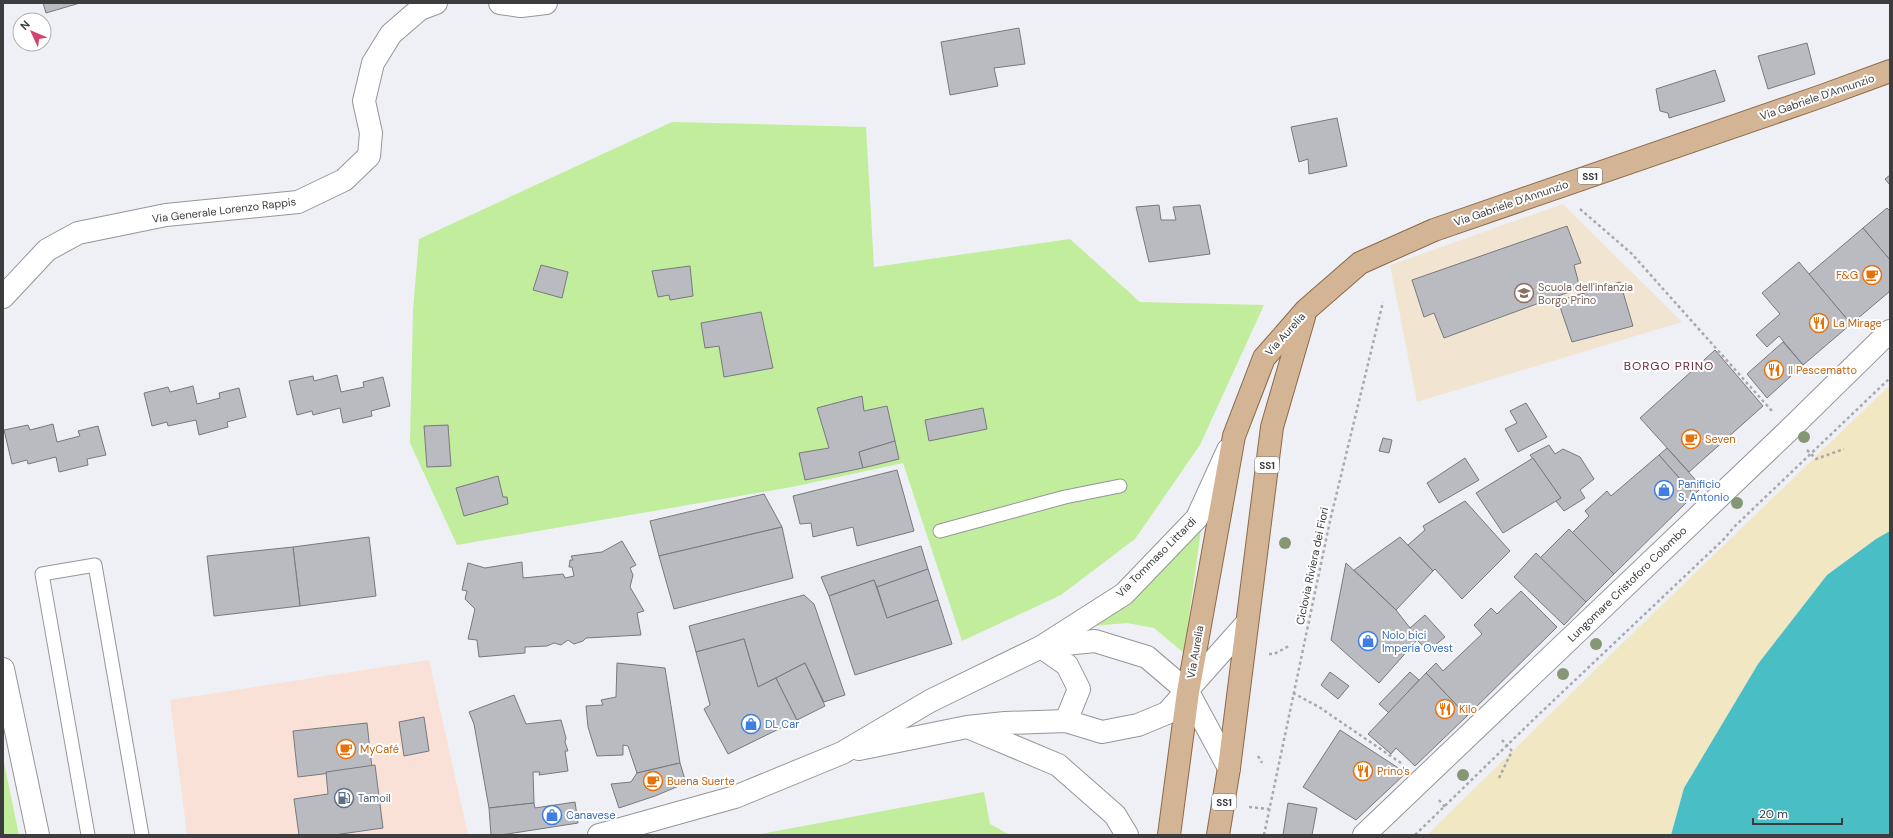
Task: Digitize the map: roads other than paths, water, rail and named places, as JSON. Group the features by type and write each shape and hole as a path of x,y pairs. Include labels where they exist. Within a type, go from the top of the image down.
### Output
{"main road":[{"name":"Via Generale Lorenzo Rappis","path":"3,297 47,250 78,233 166,215 298,202 344,180 369,156 371,133 364,102 373,63 391,34 420,9 436,3"},
{"path":"500,3 521,6 546,3"},
{"name":"Via Gabriele D'Annunzio","path":"1306,310 1360,263 1434,230 1822,96 1890,71"},
{"name":"Via Aurelia","path":"1169,835 1188,692 1234,436 1264,358 1306,310"},
{"name":"Via Aurelia","path":"1218,835 1229,768 1272,427 1306,310"},
{"name":"Lungomare Cristoforo Colombo","path":"1364,835 1789,430 1890,331"},
{"name":"Via Tommaso Littardi","path":"599,835 735,797 842,753 930,701 1041,647 1124,594 1197,518 1234,436"},
{"name":"Via Aurelia","path":"1188,692 1246,624"},
{"path":"1041,647 1095,641 1147,657 1188,692"},
{"path":"1041,647 1067,665 1079,689 1066,721"},
{"path":"3,669 38,835"},
{"name":"Via Aurelia","path":"1188,692 1229,768"},
{"name":"Via Tommaso Littardi","path":"842,753 968,727 1005,723 1066,721 1102,732 1138,725 1167,713 1188,692"},
{"path":"968,727 1058,765 1115,815 1126,835"}],"lane":[{"path":"940,531 1065,497 1120,486"},
{"path":"88,835 42,574 95,565 142,835"}],"water":[{"path":"1890,531 1890,835 1671,835 1684,788 1758,664 1827,575 1876,539"}],"place":[{"name":"F&G","path":"1872,275"},
{"name":"Scuola dell'infanzia Borgo Prino","path":"1524,293"},
{"name":"La Mirage","path":"1819,323"},
{"name":"Il Pescematto","path":"1774,370"},
{"name":"Seven","path":"1691,439"},
{"name":"Panificio S. Antonio","path":"1664,490"},
{"name":"Nolo bici Imperia Ovest","path":"1368,641"},
{"name":"Kilo","path":"1445,709"},
{"name":"DL Car","path":"751,724"},
{"name":"MyCafé","path":"346,749"},
{"name":"Prino's","path":"1363,771"},
{"name":"Buena Suerte","path":"653,781"},
{"name":"Tamoil","path":"344,798"},
{"name":"Canavese","path":"552,815"}],"district":[{"name":"BORGO PRINO","path":"1669,366"}]}
